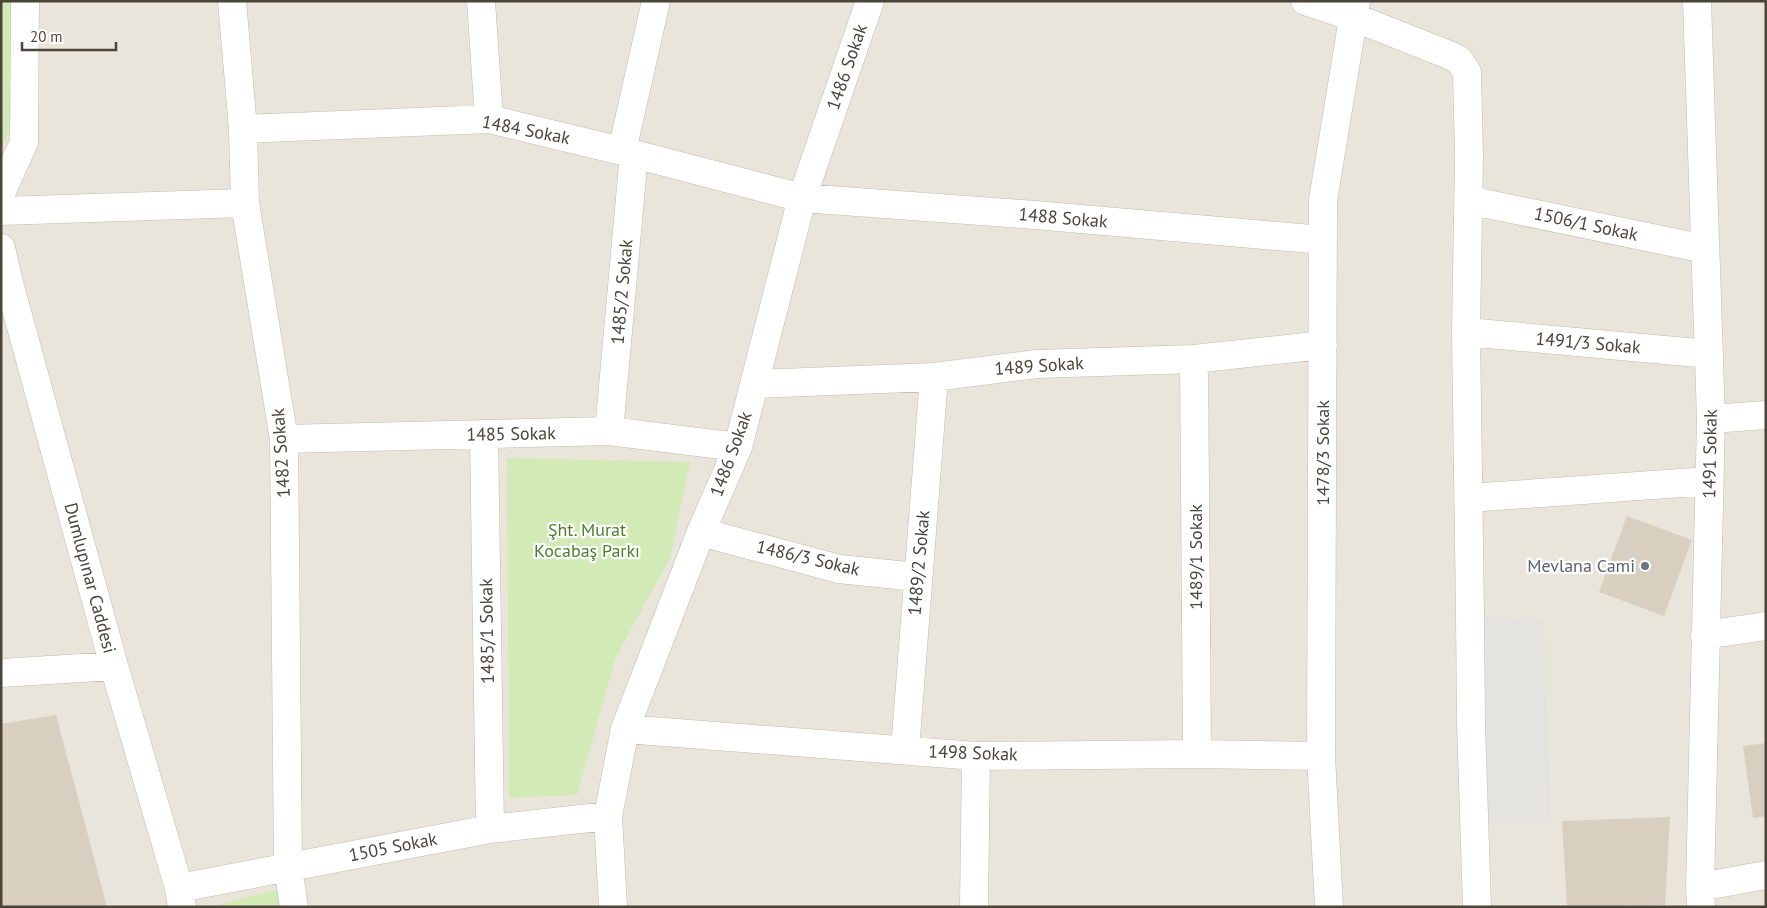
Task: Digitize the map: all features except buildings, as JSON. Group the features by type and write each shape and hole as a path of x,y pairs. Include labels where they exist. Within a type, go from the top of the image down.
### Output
{"street":[{"path":"1,192 24,142 25,1"},
{"name":"1482 Sokak","path":"232,1 243,129 245,203 284,438 288,867 294,907"},
{"path":"481,1 489,119"},
{"name":"1485/2 Sokak","path":"609,432 628,152 656,1"},
{"name":"1486 Sokak","path":"613,907 608,816 625,729 701,532 738,446 802,198 870,1"},
{"path":"1305,1 1355,9 1460,60 1467,72 1466,332 1471,723 1477,907"},
{"name":"1491 Sokak","path":"1697,1 1711,419 1701,897"},
{"name":"1478/3 Sokak","path":"1330,907 1322,756 1323,200 1355,9"},
{"name":"1484 Sokak","path":"243,129 489,119 628,152 802,198"},
{"name":"1488 Sokak","path":"802,198 1035,215 1323,240"},
{"name":"1506/1 Sokak","path":"1468,200 1705,249"},
{"path":"1,211 245,203"},
{"name":"Dumlupınar Caddesi","path":"1,248 114,666 180,897"},
{"name":"1491/3 Sokak","path":"1466,332 1709,354"},
{"name":"1489 Sokak","path":"755,384 934,377 1037,364 1194,360 1323,345"},
{"name":"1489/1 Sokak","path":"1194,360 1197,754"},
{"name":"1489/2 Sokak","path":"905,750 934,377"},
{"path":"1711,419 1766,415"},
{"name":"1485 Sokak","path":"284,438 609,432 738,446"},
{"name":"1485/1 Sokak","path":"484,434 490,829"},
{"path":"1469,498 1710,481"},
{"name":"1486/3 Sokak","path":"701,532 839,569 917,578"},
{"path":"1705,635 1766,626"},
{"path":"1,673 114,666"},
{"name":"1498 Sokak","path":"625,729 976,756 1197,754 1322,756"},
{"path":"974,907 976,756"},
{"name":"1505 Sokak","path":"180,897 288,867 490,829 608,816"},
{"path":"1701,897 1766,876"}],"shaded area":[{"path":"1,1 1766,1 1766,907 1,907"},
{"path":"1470,615 1544,621 1551,823 1474,825"}],"green space":[{"path":"1,1 12,1 10,127 1,152"},
{"name":"Şht. Murat Kocabaş Parkı","path":"507,458 690,462 670,558 616,657 577,795 509,798"},
{"path":"278,889 281,907 211,907"}],"place":[{"name":"Mevlana Cami","path":"1645,566"}]}
